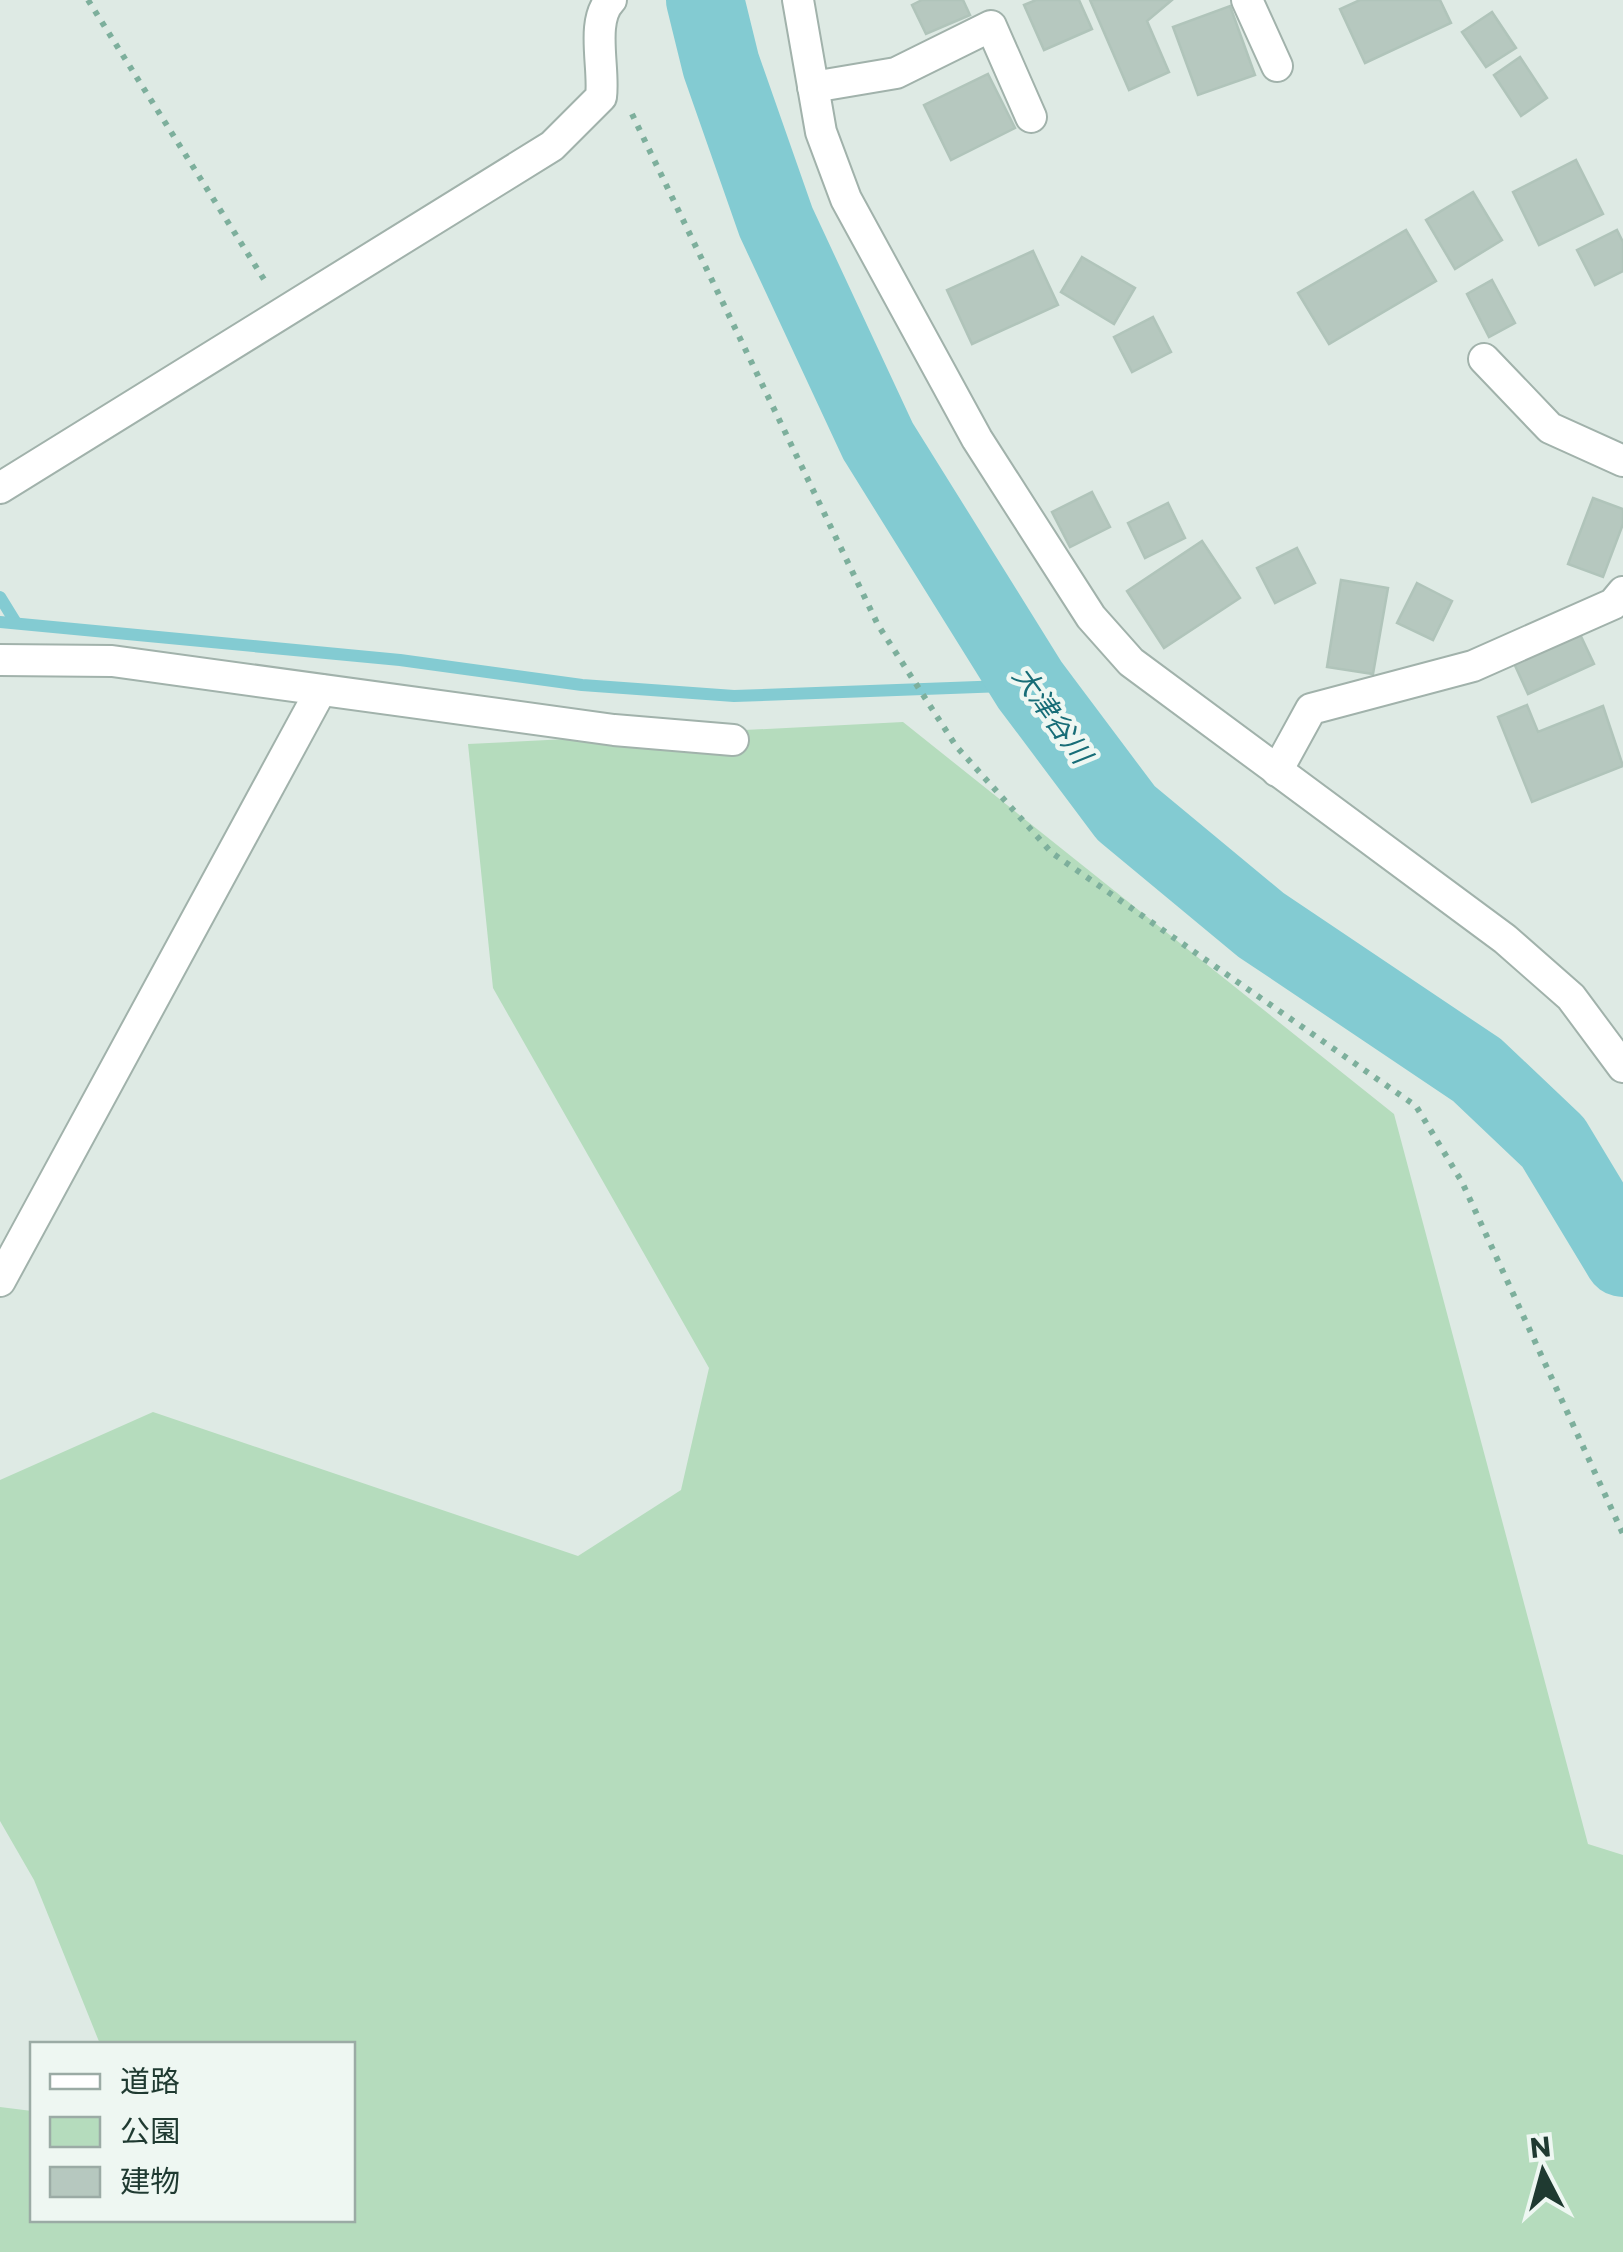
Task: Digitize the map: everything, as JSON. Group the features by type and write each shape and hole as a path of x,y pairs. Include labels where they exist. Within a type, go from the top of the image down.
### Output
{"street":[{"path":"798,0 820,132 846,199 977,440 1091,617 1131,662 1504,939 1571,997 1623,1067"},
{"path":"1247,0 1277,66"},
{"path":"0,488 552,146 602,98 600,28 602,8 609,1"},
{"path":"813,87 896,73 991,26 1031,116"},
{"path":"1484,360 1550,428 1623,461"},
{"path":"1277,770 1311,709 1473,666 1614,604 1623,592"},
{"path":"0,660 112,661 614,730 733,740"},
{"path":"0,1281 320,690"}],"path":[{"path":"88,0 284,312"},
{"path":"628,104 878,626 956,746 1052,854 1416,1106 1462,1182 1623,1534"}],"green space":[{"path":"903,722 1394,1114 1588,1844 1623,1855 1623,2252 0,2252 0,2107 30,2111 30,2222 355,2222 355,2042 99,2042 34,1880 0,1821 0,1480 153,1412 578,1556 681,1490 709,1368 493,988 468,744"}],"building":[{"path":"922,0 963,0 970,15 926,34 912,5"},
{"path":"1036,0 1079,0 1092,29 1044,50 1024,5"},
{"path":"1090,0 1172,0 1147,21 1169,72 1129,90"},
{"path":"1360,0 1440,0 1451,23 1365,63 1340,9"},
{"path":"1230,6 1255,75 1198,95 1173,27"},
{"path":"1492,12 1516,48 1486,67 1462,32"},
{"path":"1520,57 1547,98 1521,116 1494,75"},
{"path":"988,74 1015,128 951,160 924,105"},
{"path":"1576,160 1603,214 1539,245 1513,192"},
{"path":"1473,192 1502,240 1455,269 1426,220"},
{"path":"1406,230 1436,281 1329,344 1298,293"},
{"path":"1617,230 1623,242 1623,271 1595,285 1577,250"},
{"path":"1033,251 1058,305 972,344 947,290"},
{"path":"1082,257 1135,288 1114,324 1061,292"},
{"path":"1492,280 1515,323 1489,337 1467,294"},
{"path":"1153,317 1171,352 1132,372 1114,337"},
{"path":"1092,492 1110,527 1070,547 1052,512"},
{"path":"1593,498 1623,509 1623,524 1603,577 1568,564"},
{"path":"1168,503 1185,538 1145,558 1128,523"},
{"path":"1202,541 1240,598 1164,648 1127,591"},
{"path":"1297,548 1315,583 1275,603 1257,568"},
{"path":"1341,580 1388,588 1373,674 1327,667"},
{"path":"1417,583 1452,601 1433,640 1397,623"},
{"path":"1578,630 1594,664 1528,694 1512,659"},
{"path":"1527,705 1538,732 1603,706 1623,766 1532,802 1498,717"}],"waterway":[{"name":"大津谷川","path":"705,0 721,65 776,222 878,441 1030,685 1126,813 1261,925 1477,1070 1553,1142 1623,1258"},
{"path":"0,597 16,623"},
{"path":"0,622 400,660 582,685 734,696 1030,685"}]}
